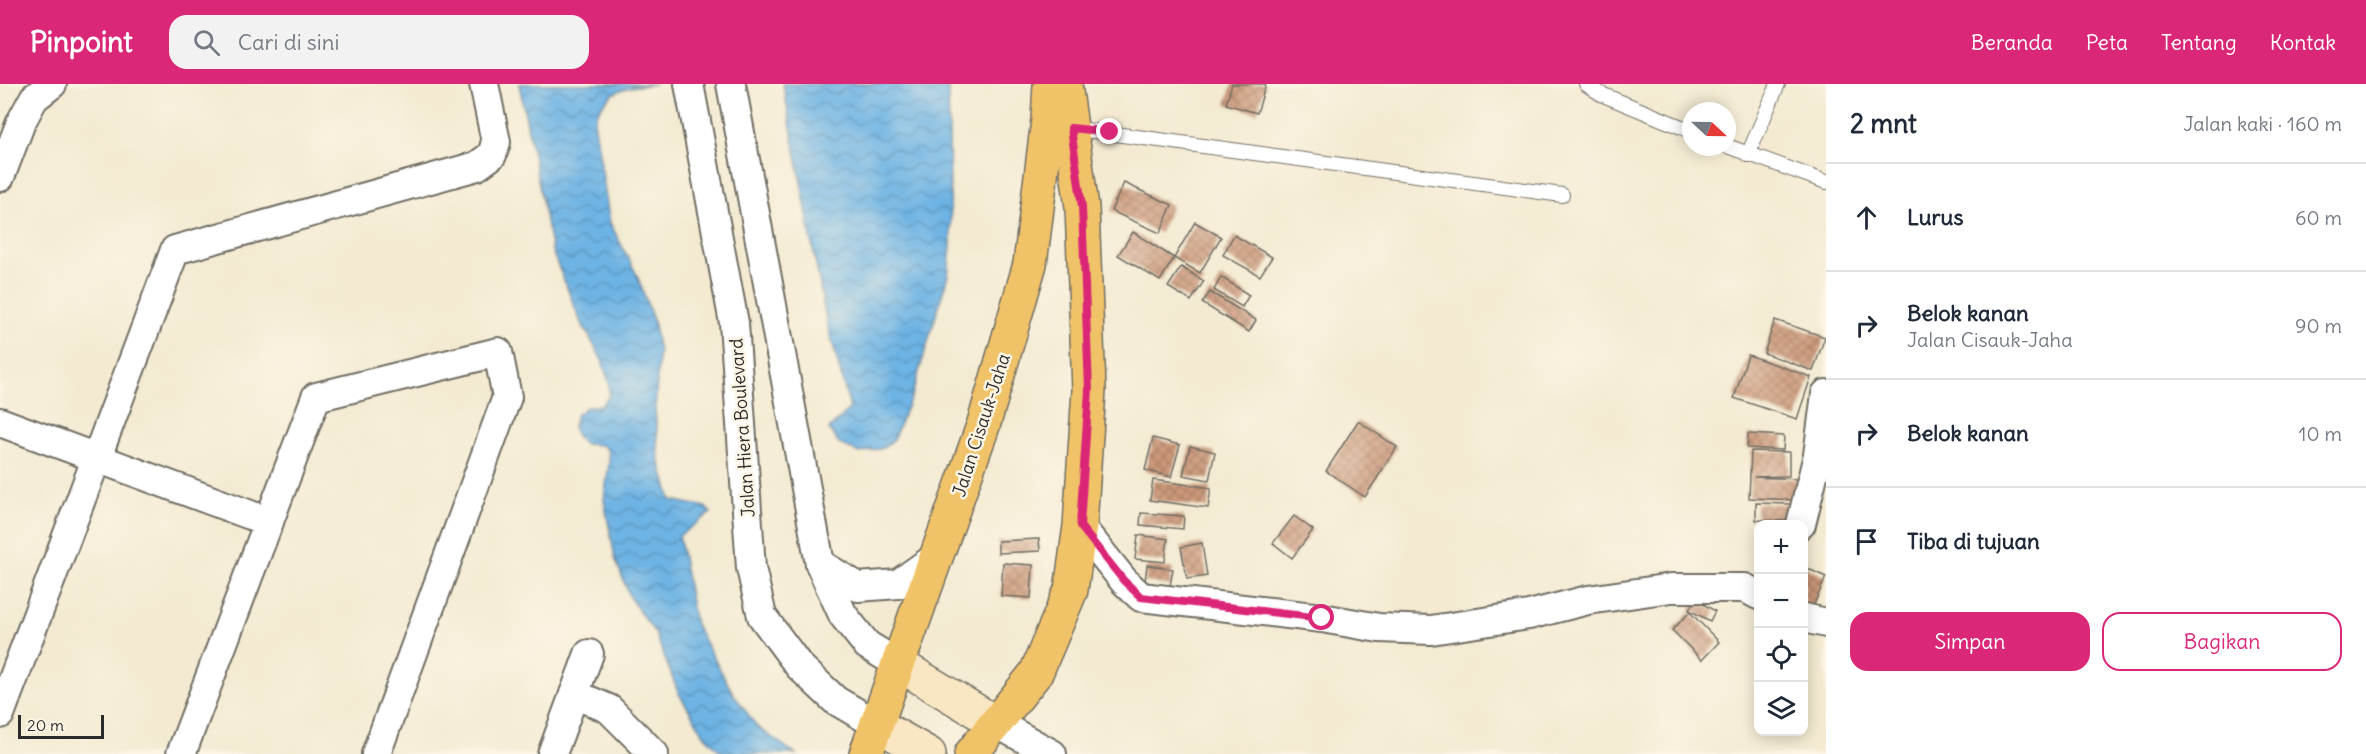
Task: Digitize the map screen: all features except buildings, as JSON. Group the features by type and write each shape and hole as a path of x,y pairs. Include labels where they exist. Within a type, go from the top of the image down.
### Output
{"main road":[{"name":"Jalan Cisauk-Jaha","path":"866,754 984,423 1030,264 1048,120 1050,84"},
{"path":"971,754 1036,673 1071,590 1080,526 1089,390 1082,207 1065,84"},
{"path":"898,664 996,723"},
{"path":"876,724 929,754"}],"street":[{"path":"0,177 21,122 34,98 52,84"},
{"path":"0,714 174,250 477,166 492,155 496,142 484,84"},
{"name":"Jalan Hiera Boulevard","path":"689,84 734,323 752,568 762,616 799,666 835,700 876,724"},
{"path":"731,84 820,564 843,615 867,645 898,664"},
{"path":"181,754 316,397 498,352 507,397 376,754"},
{"path":"1802,520 1818,455 1826,394"},
{"path":"0,422 269,522"},
{"path":"1080,526 1124,581 1141,597 1322,618 1378,628 1431,630 1529,615 1588,600 1671,588 1754,586"},
{"path":"820,564 858,587 898,584 936,557"},
{"path":"1808,619 1826,623"},
{"path":"552,754 589,654"},
{"path":"574,694 609,709 654,754"},
{"path":"996,723 1052,754"}],"lane":[{"path":"1586,84 1600,94 1682,127"},
{"path":"1748,155 1778,84"},
{"path":"1071,128 1562,195"},
{"path":"1736,150 1826,182"}],"water":[{"path":"519,84 656,84 626,88 612,95 599,109 594,120 610,223 637,275 653,320 659,352 655,409 659,459 671,500 705,507 711,513 679,536 695,624 733,693 757,727 796,754 723,754 705,736 678,692 655,633 631,600 615,558 604,500 609,463 608,451 602,445 584,444 576,436 573,426 576,415 587,407 601,405 609,396 609,382 602,360 580,320 552,251"},
{"path":"783,84 948,84 951,245 948,275 912,395 893,440 883,448 860,453 839,444 829,429 850,408 826,319"}],"route":[{"path":"1110,132 1071,128 1082,207 1089,390 1080,526 1124,581 1141,597 1322,618"}]}
